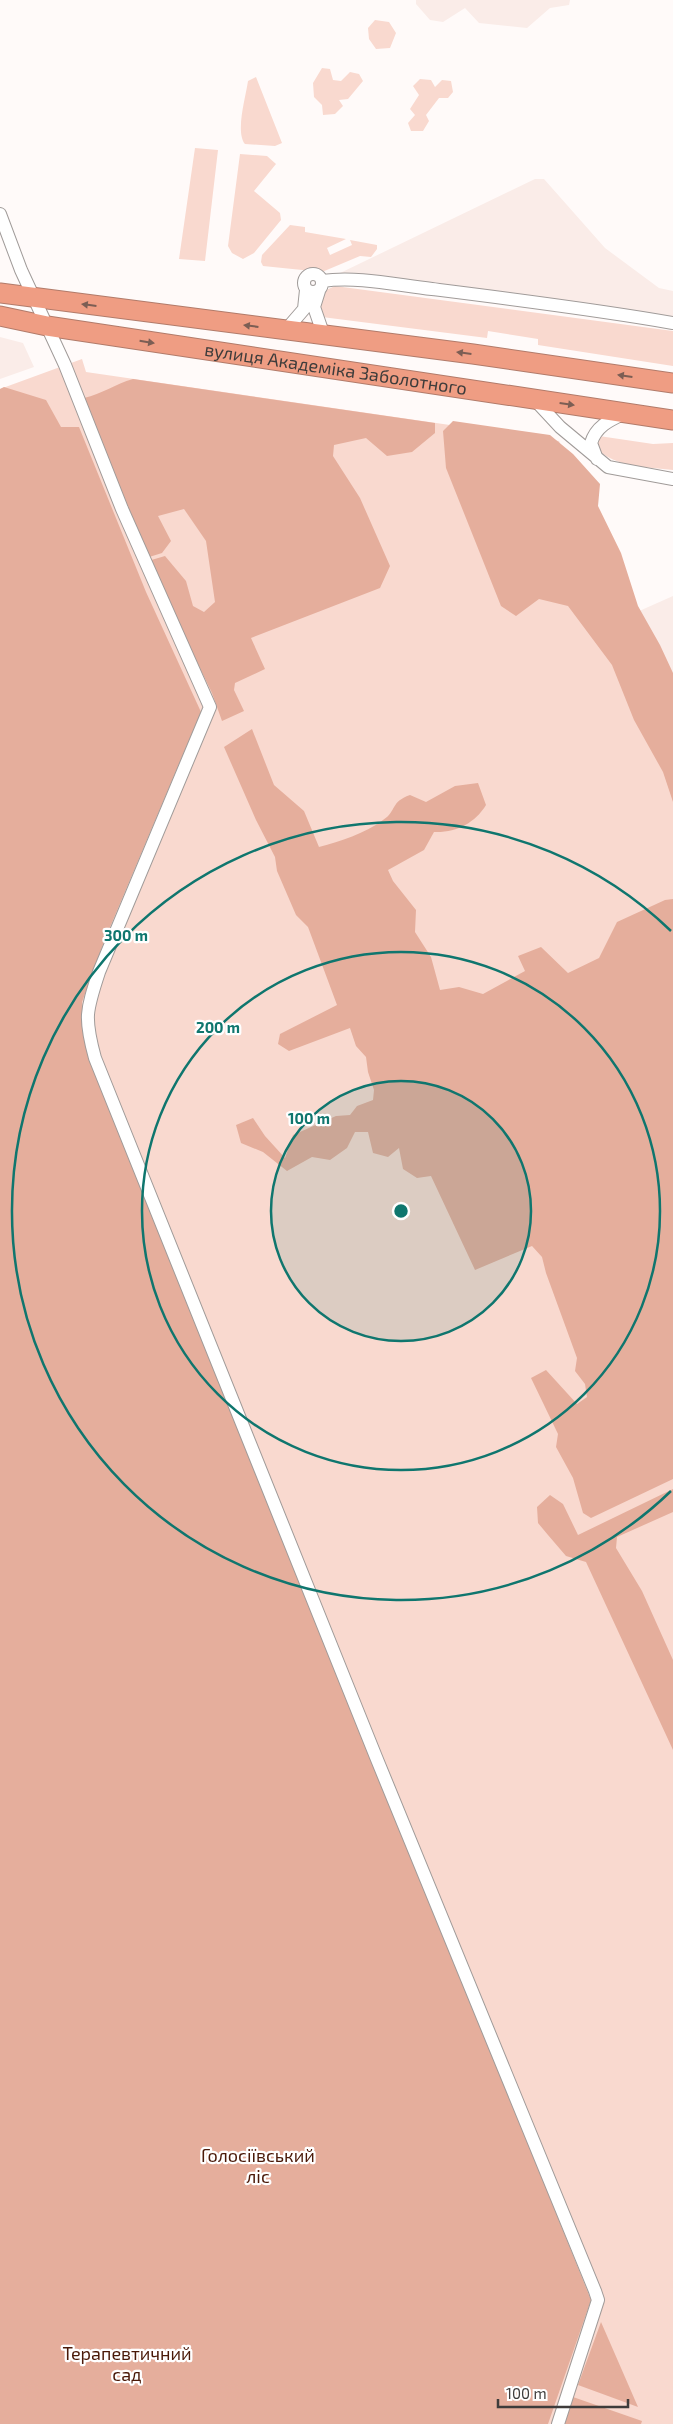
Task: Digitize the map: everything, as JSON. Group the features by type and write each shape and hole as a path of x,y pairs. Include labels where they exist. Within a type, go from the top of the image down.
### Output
{"highway":[{"name":"вулиця Академіка Заболотного","path":"0,293 473,354 673,383"},
{"name":"вулиця Академіка Заболотного","path":"0,316 47,326 673,420"}],"street":[{"path":"0,214 34,298 65,365 118,500 210,707 110,942 88,1004 86,1024 95,1058 596,2291 598,2300 558,2424"},
{"path":"285,331 304,308 316,287 336,279 452,292 673,322"},
{"path":"316,287 314,307 324,336"},
{"path":"534,399 560,427 598,461 616,470 673,479"},
{"path":"598,461 591,443 592,438 598,429 626,412"}],"shaded area":[{"path":"416,0 570,0 569,5 550,8 527,28 479,23 465,8 443,22 430,20 416,4"},
{"path":"535,179 544,179 605,248 659,288 673,291 673,321 336,275"},
{"path":"0,337 23,343 34,367 0,379"},
{"path":"673,596 673,694 637,612"}],"green space":[{"path":"375,20 389,22 396,33 390,48 376,49 369,39 368,28"},
{"path":"322,68 330,69 333,80 341,81 350,72 359,74 363,81 348,99 339,100 343,106 335,114 323,115 322,105 314,97 313,83"},
{"path":"256,77 282,143 275,146 245,144 242,138 241,123 248,81"},
{"path":"420,79 431,80 435,87 442,80 451,81 453,92 448,98 439,98 426,115 429,121 423,131 411,131 408,123 415,115 410,109 419,95 413,86"},
{"path":"195,148 218,150 205,261 179,259"},
{"path":"240,154 267,156 276,164 254,191 280,213 281,220 254,253 243,259 232,253 228,246"},
{"path":"290,225 305,227 305,232 346,239 327,248 330,255 352,245 350,240 377,245 377,249 371,257 360,256 322,272 263,266 261,262 262,255"},
{"path":"335,286 673,331 673,366 538,345 538,339 488,331 487,338 322,317 319,299 322,292"},
{"name":"Терапевтичний сад","path":"82,359 86,372 559,441 673,699 673,2424 0,2424 0,389"},
{"path":"133,379 435,423 435,433 412,452 387,456 366,438 334,445 333,456 360,498 390,566 380,588 251,638 265,669 235,683 234,690 244,711 222,721 212,693 148,561 165,556 186,581 193,606 204,612 215,602 206,541 184,509 158,516 171,541 162,553 146,558 84,398"},
{"name":"Голосіївський ліс","path":"4,387 46,400 61,427 79,427 146,592 201,712 105,939 82,1002 84,1040 591,2300 548,2424 0,2424 0,389"},
{"path":"453,421 550,435 573,454 600,484 598,506 621,553 638,606 673,673 673,802 663,772 634,720 612,665 568,606 539,599 516,616 501,606 446,468 443,431"},
{"path":"599,436 653,444 673,443 673,470 622,463 604,455 596,448"},
{"path":"252,729 274,785 304,811 319,847 352,836 376,825 387,817 399,801 410,795 426,802 455,786 478,783 486,805 471,822 450,831 434,832 424,850 388,870 393,881 416,910 415,932 431,957 440,990 459,987 483,994 525,971 518,956 541,947 568,973 599,958 617,922 665,900 673,899 673,1479 591,1518 583,1513 573,1478 556,1447 558,1434 531,1378 546,1370 577,1404 587,1397 585,1384 575,1371 577,1358 542,1257 532,1246 475,1270 431,1176 417,1178 403,1169 399,1148 388,1157 373,1153 368,1132 355,1132 347,1148 330,1160 312,1157 287,1171 263,1152 241,1143 236,1125 253,1118 265,1136 285,1158 293,1135 336,1116 350,1115 357,1106 373,1100 374,1090 368,1072 366,1057 356,1046 350,1028 289,1051 278,1044 280,1034 337,1005 308,927 296,915 277,871 275,857 256,820 224,747"},
{"path":"673,1489 673,1512 617,1537 616,1548 642,1591 673,1660 673,1750 586,1562 566,1556 538,1523 537,1507 550,1495 563,1504 578,1535"},
{"path":"601,2322 638,2407 578,2385"},
{"path":"573,2397 642,2421 641,2424 564,2424"}]}
